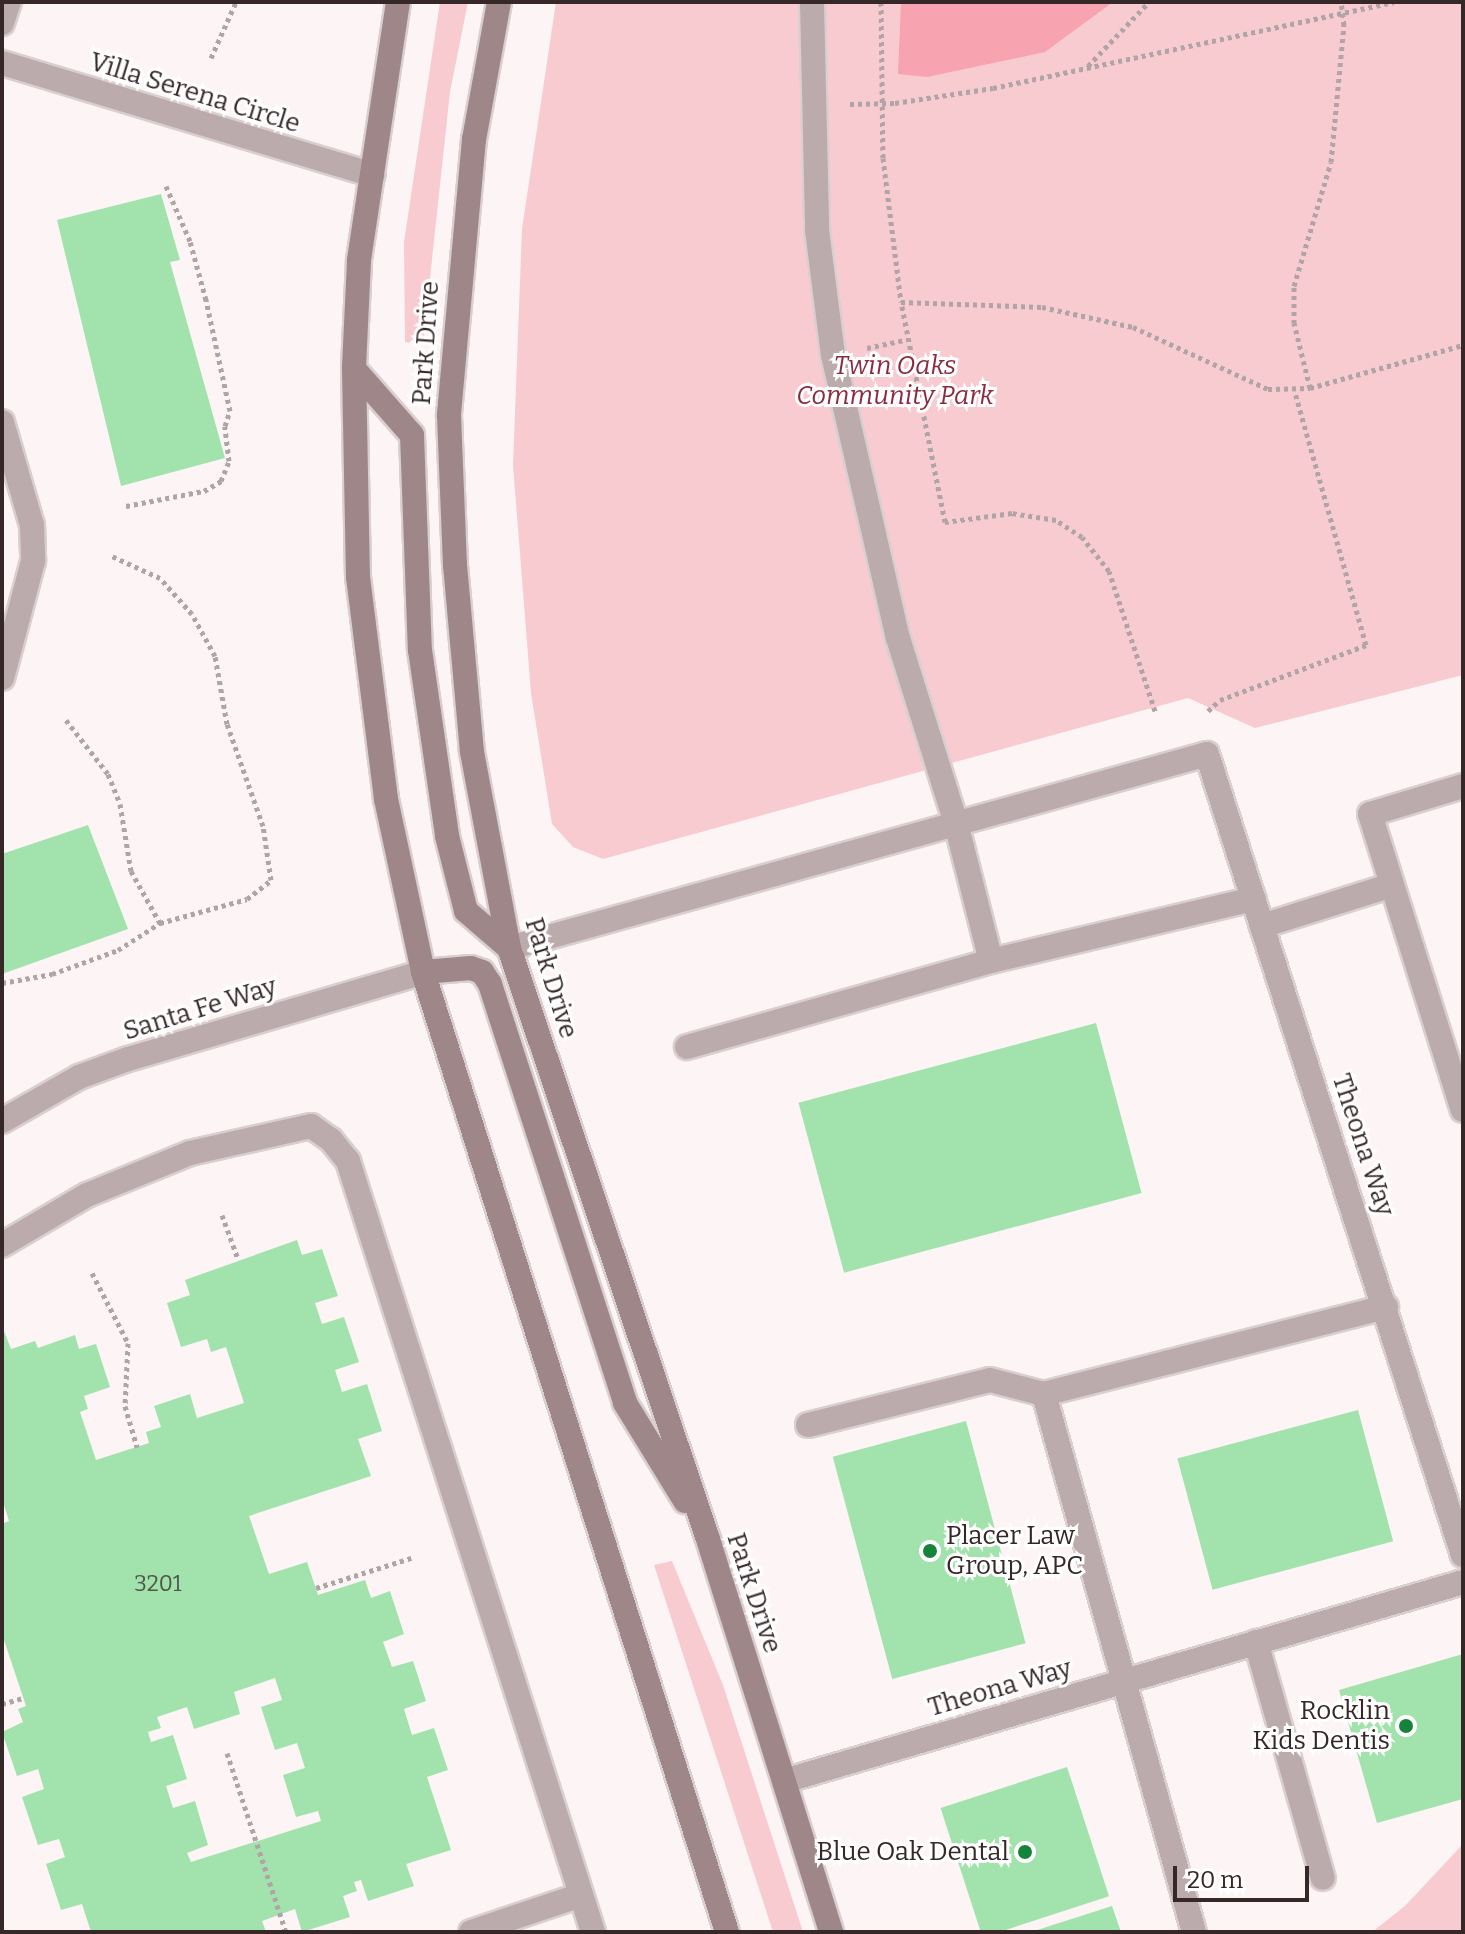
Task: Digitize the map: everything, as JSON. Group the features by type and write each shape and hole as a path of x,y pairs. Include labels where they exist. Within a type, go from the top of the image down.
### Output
{"main road":[{"path":"398,2 359,261 354,369 353,466 369,692 423,972 727,1932"},
{"name":"Park Drive","path":"499,2 474,139 449,416 455,565 472,752 509,948 708,1539 831,1932"},
{"path":"354,369 412,435 420,650 447,836 466,911 509,948"},
{"path":"423,972 471,968 482,972 490,984 625,1403 708,1539"}],"street":[{"path":"2,23 9,2"},
{"path":"812,2 817,230 833,355 898,638 956,823 991,961"},
{"name":"Villa Serena Circle","path":"2,63 372,175"},
{"path":"2,422 32,525 33,561 2,678"},
{"name":"Theona Way","path":"956,823 1207,754 1463,1555"},
{"path":"1463,786 1370,814 1463,1110"},
{"path":"509,948 956,823"},
{"path":"1262,926 1392,885"},
{"path":"687,1047 991,961 1254,899"},
{"name":"Santa Fe Way","path":"2,1121 79,1077 128,1059 423,972"},
{"path":"2,1245 87,1195 190,1153 311,1126 331,1140 348,1161 593,1932"},
{"path":"808,1425 990,1380 1044,1394 1386,1307"},
{"path":"1044,1394 1194,1932"},
{"name":"Theona Way","path":"784,1781 1463,1582"},
{"path":"1256,1642 1323,1878"},
{"path":"471,1932 581,1895"}],"path":[{"path":"211,58 236,2"},
{"path":"881,2 880,104 901,302 945,522 1012,513 1056,520 1082,537 1109,571 1155,711"},
{"path":"1087,66 1149,2"},
{"path":"1310,388 1294,323 1294,286 1331,162 1343,13 1341,2"},
{"path":"880,104 993,88 1394,2"},
{"path":"126,506 204,491 221,481 229,461 225,426 230,411 206,300 190,241 166,186"},
{"path":"901,302 1042,307 1133,327 1268,389 1295,392 1463,345"},
{"path":"1208,711 1220,700 1366,645 1295,392"},
{"path":"2,983 52,974 118,950 160,923 247,899 271,880 270,860 256,802 227,724 215,656 192,614 160,578 112,556"},
{"path":"66,720 108,774 120,804 131,871 160,923"},
{"path":"222,1215 238,1259"},
{"path":"92,1273 128,1343 125,1406 137,1447"},
{"path":"316,1588 411,1558"},
{"path":"2,1704 23,1698"},
{"path":"227,1753 286,1932"}],"green space":[{"path":"440,2 468,2 450,92 423,343 417,344 405,342 404,242"},
{"name":"Twin Oaks Community Park","path":"556,2 1463,2 1463,675 1255,728 1188,698 603,859 573,847 552,824 531,693 513,465 522,229"},
{"path":"672,1561 723,1685 803,1932 773,1932 654,1565"},
{"path":"1463,1844 1463,1932 1372,1932 1405,1906"}],"shaded area":[{"path":"901,2 1113,2 1045,52 927,77 898,74"}],"building":[{"path":"161,194 180,260 170,262 225,458 121,486 57,220"},
{"path":"88,825 128,929 2,974 2,854"},
{"path":"1096,1023 1142,1193 844,1273 798,1103"},
{"path":"297,1240 302,1255 322,1249 338,1296 315,1303 322,1324 344,1317 359,1362 335,1370 342,1392 367,1384 382,1431 358,1439 371,1476 249,1516 269,1574 307,1562 318,1595 365,1580 371,1598 390,1591 404,1634 383,1642 392,1667 413,1661 426,1701 404,1709 412,1735 434,1728 448,1770 427,1777 451,1850 406,1864 414,1886 368,1901 361,1880 354,1882 357,1891 343,1896 350,1917 302,1932 295,1909 262,1921 266,1932 91,1932 82,1904 61,1910 46,1864 65,1857 59,1839 38,1845 22,1797 44,1789 38,1769 17,1776 2,1732 23,1722 18,1709 26,1706 2,1634 2,1524 9,1521 2,1499 2,1326 11,1349 35,1341 38,1348 75,1335 79,1349 96,1344 110,1387 84,1396 88,1409 80,1412 96,1460 149,1443 146,1432 161,1427 154,1406 190,1394 197,1418 244,1403 226,1347 211,1352 207,1339 181,1347 167,1303 190,1295 185,1280","holes":["275,1678 282,1700 261,1707 275,1750 297,1743 305,1768 283,1775 296,1817 318,1811 321,1821 191,1862 187,1853 208,1845 195,1801 173,1808 166,1786 187,1779 173,1735 151,1742 148,1732 161,1728 157,1717 187,1707 194,1729 240,1714 234,1692"]},
{"path":"1358,1410 1393,1541 1213,1590 1177,1458"},
{"name":"Placer Law Group, APC","path":"966,1421 1026,1643 892,1679 833,1457"},
{"name":"Rocklin Kids Dentis","path":"1463,1654 1463,1799 1377,1823 1339,1690"},
{"name":"Blue Oak Dental","path":"1067,1767 1109,1896 999,1932 981,1932 941,1808"},
{"path":"1112,1906 1121,1932 1034,1931"}],"place":[{"name":"Placer Law Group, APC","path":"930,1551"},
{"name":"Rocklin Kids Dentis","path":"1406,1726"},
{"name":"Blue Oak Dental","path":"1025,1852"}]}
